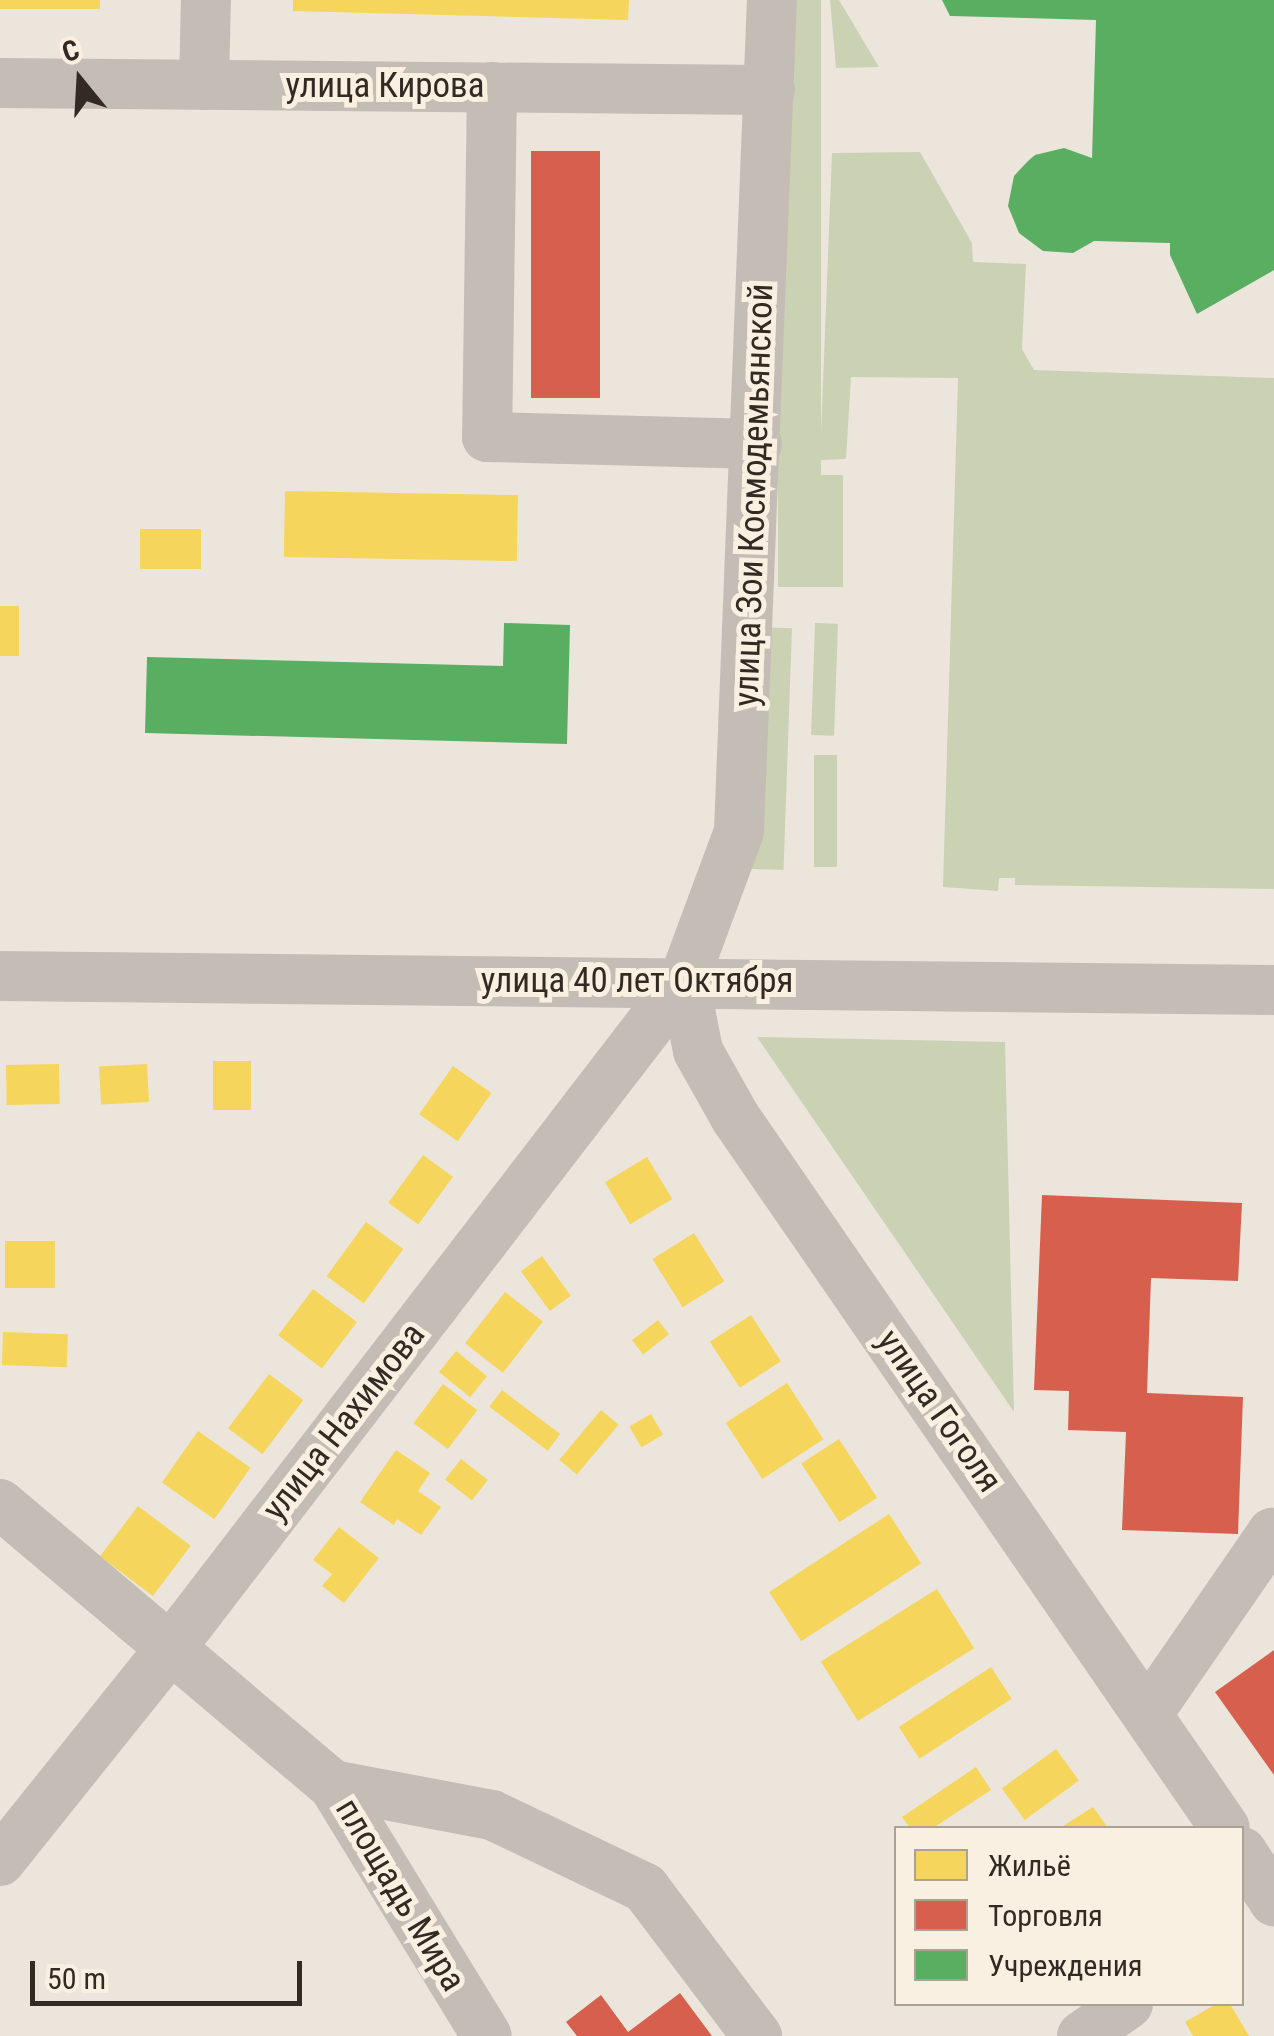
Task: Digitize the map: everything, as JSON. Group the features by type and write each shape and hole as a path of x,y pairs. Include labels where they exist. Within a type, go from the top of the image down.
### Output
{"street":[{"path":"204,85 206,0"},
{"name":"улица Зои Космодемьянской","path":"684,980 740,831 772,0"},
{"name":"улица Кирова","path":"0,83 770,90"},
{"path":"492,87 487,437 756,444"},
{"name":"улица 40 лет Октября","path":"0,976 684,980 1274,990"},
{"name":"улица Нахимова","path":"0,1861 168,1650 684,980"},
{"name":"улица Гоголя","path":"684,980 698,1051 735,1116 1225,1826"},
{"path":"0,1504 168,1650 333,1785"},
{"path":"1148,1713 1273,1524"},
{"name":"площадь Мира","path":"333,1785 487,2036"},
{"name":"площадь Мира","path":"333,1785 492,1815 646,1888 757,2036"},
{"path":"1244,1855 1274,1902 1244,1921"},
{"path":"1082,2036 1125,2006"}],"green space":[{"path":"778,0 821,0 821,587 778,587"},
{"path":"830,0 839,0 879,67 836,68"},
{"path":"920,152 972,243 973,262 1026,264 1022,349 1034,370 1274,378 1274,889 1015,885 1015,878 999,878 998,891 943,887 958,378 851,377 846,459 820,460 832,153"},
{"path":"820,475 843,475 843,587 820,587"},
{"path":"815,623 838,624 834,736 811,735"},
{"path":"757,627 792,628 784,870 749,869"},
{"path":"814,755 837,755 837,867 814,867"},
{"path":"757,1037 1005,1042 1014,1412"}],"building: Жильё":[{"path":"0,0 100,0 100,9 0,9"},
{"path":"293,0 629,0 628,20 293,11"},
{"path":"285,491 518,495 517,561 284,557"},
{"path":"140,529 201,529 201,569 140,569"},
{"path":"0,606 19,606 19,656 0,656"},
{"path":"213,1061 251,1061 251,1110 213,1110"},
{"path":"59,1064 60,1104 7,1105 6,1065"},
{"path":"147,1064 149,1102 101,1104 99,1067"},
{"path":"453,1066 492,1093 458,1141 419,1114"},
{"path":"423,1155 453,1177 418,1224 388,1203"},
{"path":"647,1157 672,1199 630,1224 605,1182"},
{"path":"366,1222 403,1249 364,1303 327,1276"},
{"path":"694,1233 724,1281 683,1307 652,1259"},
{"path":"5,1241 55,1241 55,1288 5,1288"},
{"path":"542,1256 571,1296 550,1311 521,1271"},
{"path":"313,1289 357,1322 322,1368 278,1335"},
{"path":"505,1292 543,1322 503,1373 465,1343"},
{"path":"751,1315 781,1361 740,1388 710,1342"},
{"path":"658,1320 669,1334 643,1355 632,1340"},
{"path":"3,1332 68,1334 67,1367 2,1365"},
{"path":"456,1351 487,1376 470,1397 439,1372"},
{"path":"269,1374 303,1400 262,1454 228,1428"},
{"path":"787,1383 823,1439 762,1479 726,1423"},
{"path":"443,1384 477,1410 448,1449 414,1423"},
{"path":"502,1390 560,1434 548,1451 489,1407"},
{"path":"601,1410 619,1425 577,1475 559,1460"},
{"path":"651,1414 663,1435 641,1447 629,1426"},
{"path":"198,1431 250,1468 214,1519 162,1483"},
{"path":"839,1439 877,1498 839,1522 801,1464"},
{"path":"396,1450 430,1473 418,1491 441,1507 421,1535 397,1519 394,1525 360,1502"},
{"path":"461,1459 488,1480 472,1500 445,1479"},
{"path":"138,1506 191,1546 153,1596 100,1556"},
{"path":"889,1514 921,1563 801,1641 769,1592"},
{"path":"339,1527 379,1558 344,1603 322,1586 332,1574 313,1560"},
{"path":"937,1589 974,1648 858,1721 821,1662"},
{"path":"991,1667 1012,1699 919,1759 899,1727"},
{"path":"1056,1749 1079,1781 1025,1820 1002,1788"},
{"path":"976,1767 991,1790 936,1826 909,1826 902,1817"},
{"path":"1093,1807 1107,1826 1063,1826"},
{"path":"1213,2006 1231,2006 1249,2036 1193,2036 1185,2022"}],"building: Торговля":[{"path":"531,151 600,151 600,398 531,398"},
{"path":"1042,1195 1242,1203 1238,1281 1151,1278 1147,1393 1243,1397 1238,1534 1122,1530 1126,1432 1068,1430 1069,1391 1034,1390"},
{"path":"1274,1650 1274,1775 1215,1692"},
{"path":"680,1993 712,2036 577,2036 566,2022 601,1995 628,2032"}],"building: Учреждения":[{"path":"942,0 1274,0 1274,270 1197,314 1170,255 1170,243 1094,241 1073,253 1043,251 1019,233 1008,206 1014,176 1028,161 1035,155 1064,148 1092,158 1096,20 950,16"},
{"path":"504,623 570,625 567,744 145,733 147,657 503,666"}]}
